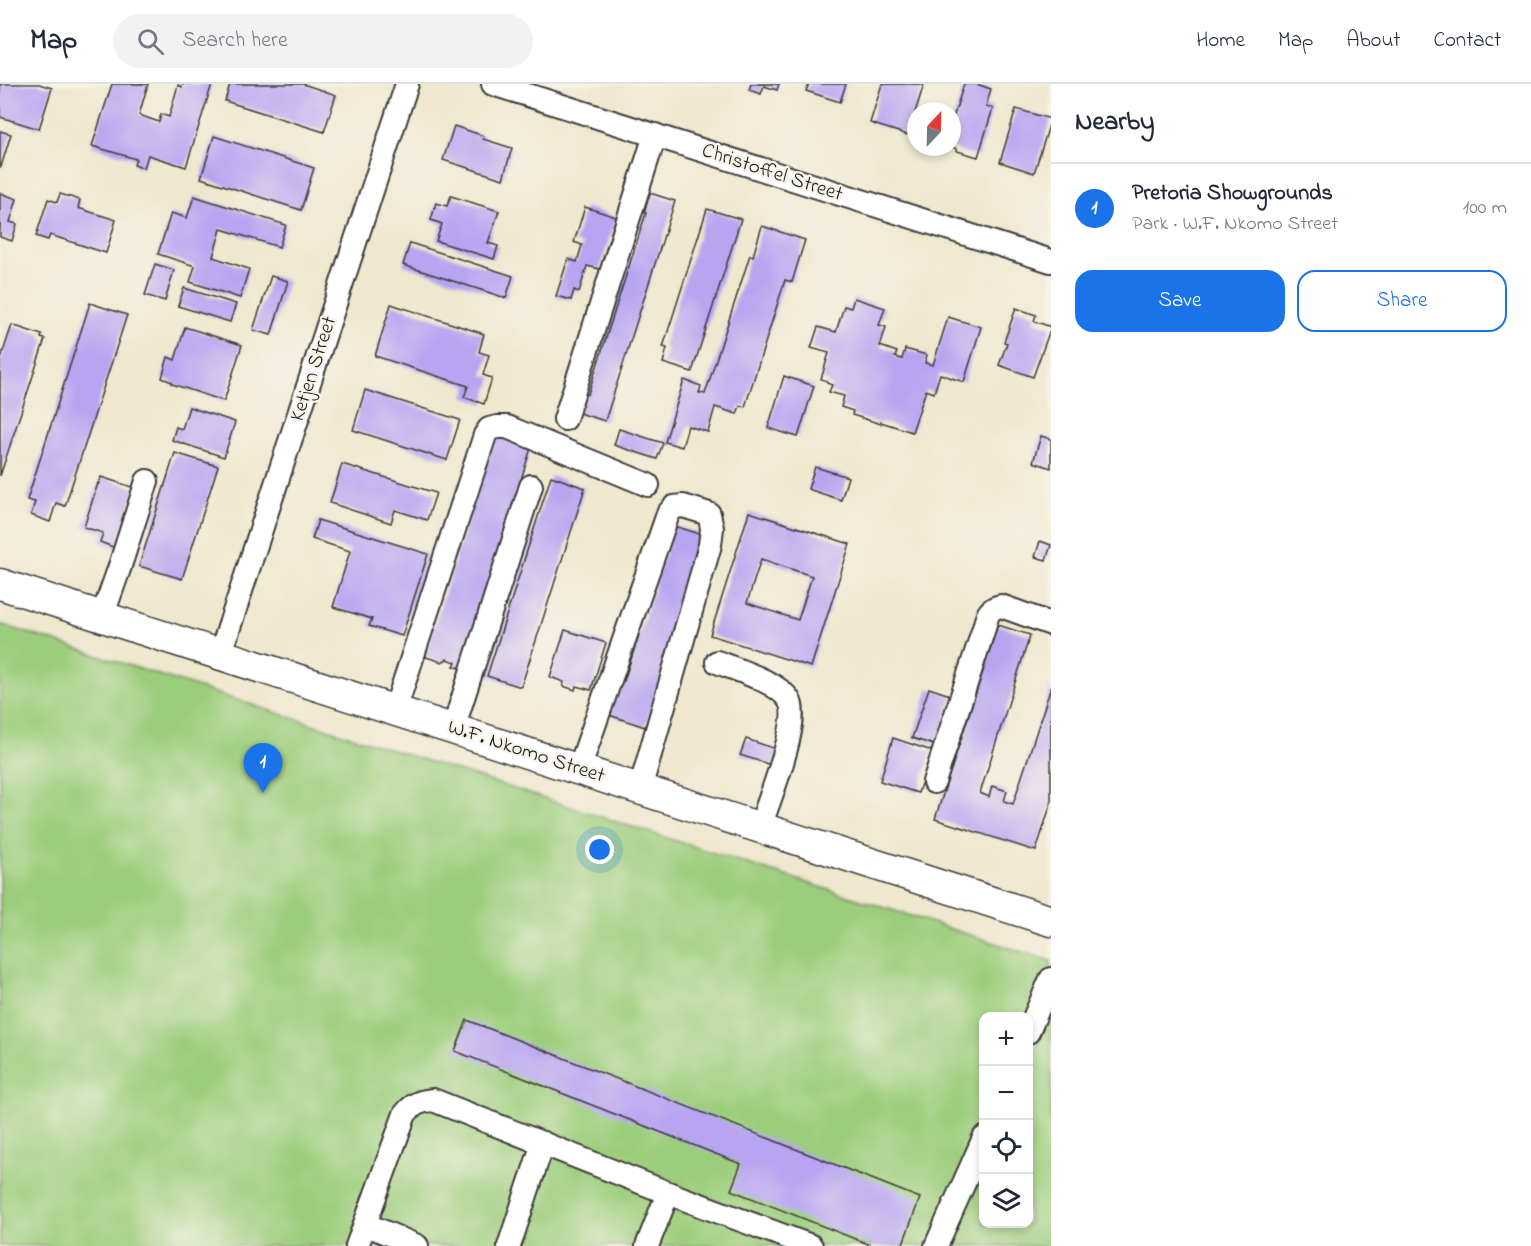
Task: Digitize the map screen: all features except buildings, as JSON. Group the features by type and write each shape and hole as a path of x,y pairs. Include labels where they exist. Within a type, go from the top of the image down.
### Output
{"main road":[{"name":"W.F. Nkomo Street","path":"0,585 1051,921"}],"street":[{"name":"Ketjen Street","path":"220,655 407,84"},
{"name":"Christoffel Street","path":"493,84 1051,261"},
{"path":"565,419 655,135"},
{"path":"395,710 485,435 489,429 507,428 648,485"},
{"path":"102,617 147,481"},
{"path":"453,729 531,486"},
{"path":"579,769 668,514 674,507 683,506 709,514 712,528 710,545 640,789"},
{"path":"934,782 987,614 993,608 1001,606 1051,624"},
{"path":"717,662 770,683 789,699 794,710 790,736 760,827"},
{"path":"1033,1022 1051,979"},
{"path":"357,1246 405,1114 418,1102 433,1100 800,1244"},
{"path":"509,1246 543,1143"},
{"path":"936,1246 979,1149"},
{"path":"647,1246 668,1193"},
{"path":"364,1224 417,1246"}],"green space":[{"path":"0,624 1051,961 1051,1246 0,1246"}],"place":[{"name":"Pretoria Showgrounds","path":"263,793"}]}
